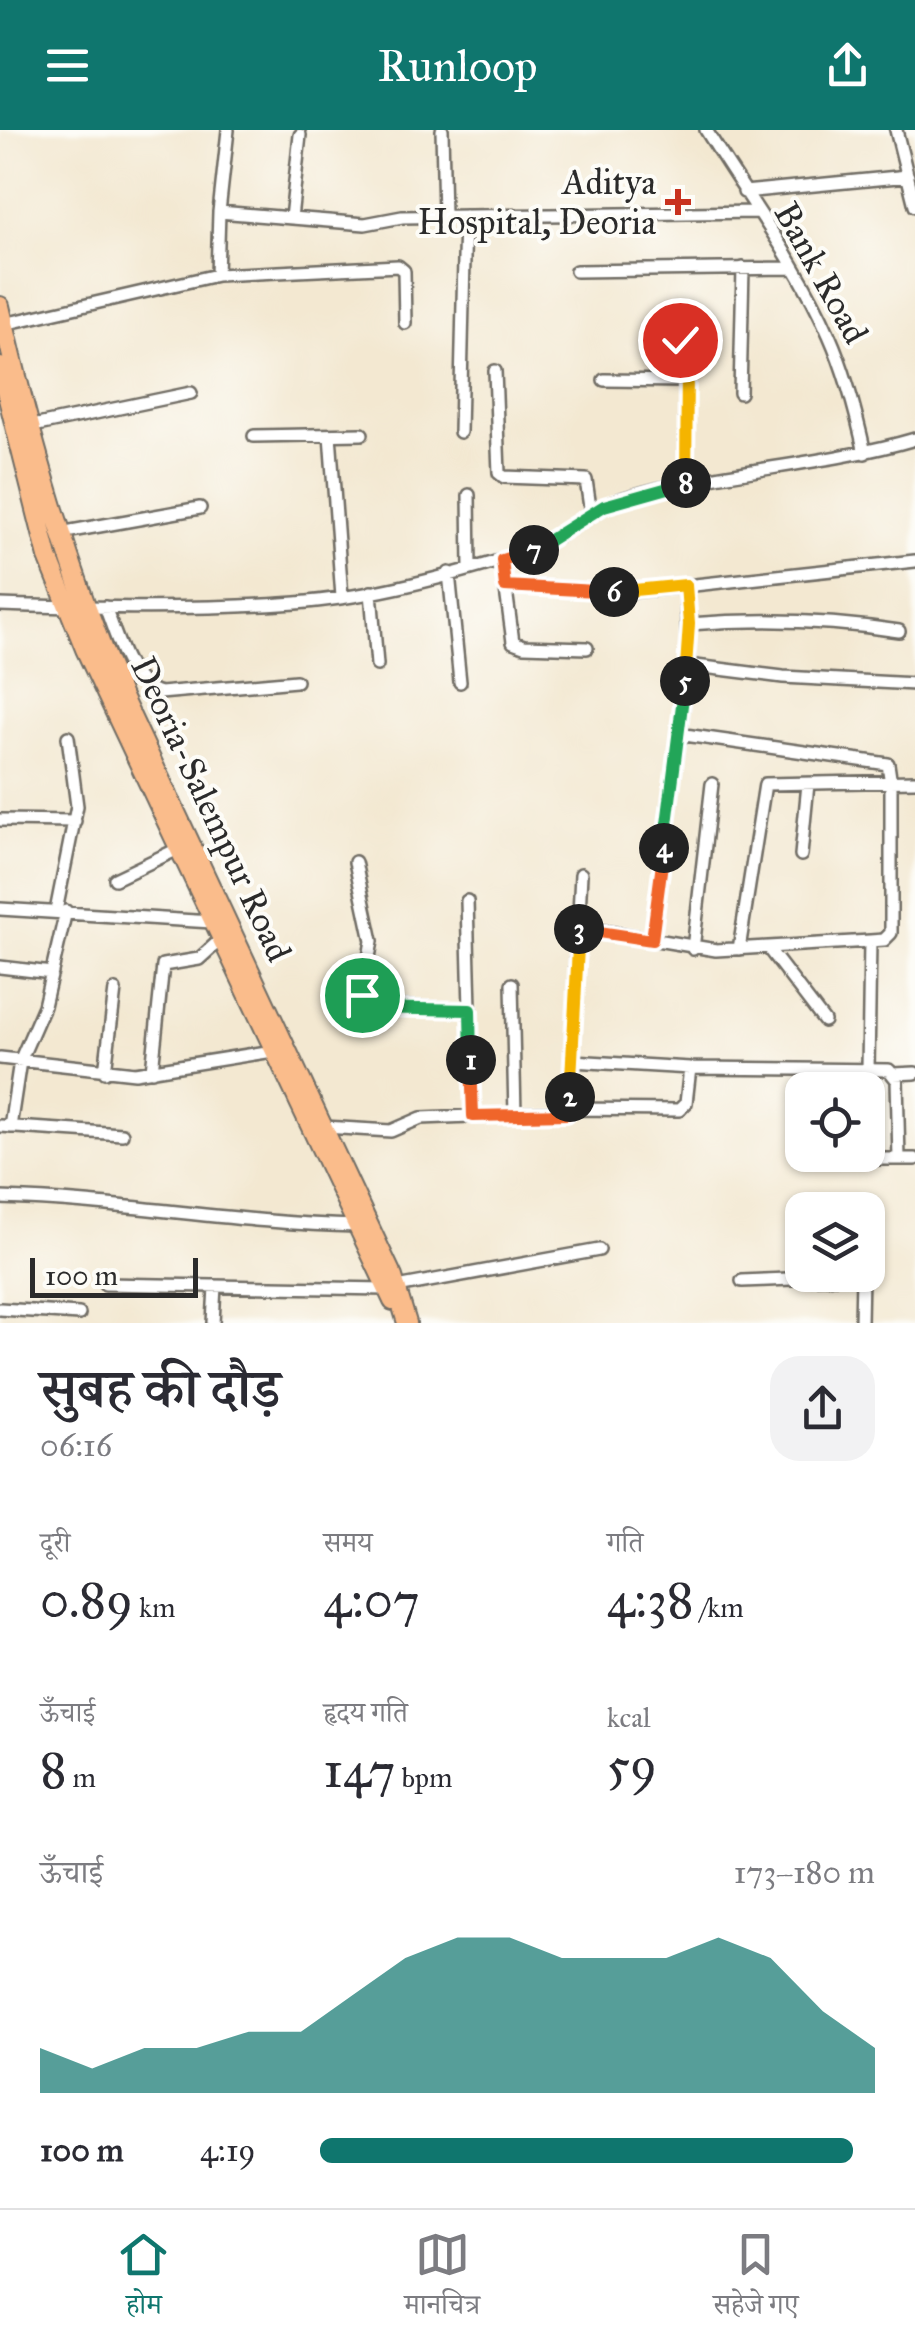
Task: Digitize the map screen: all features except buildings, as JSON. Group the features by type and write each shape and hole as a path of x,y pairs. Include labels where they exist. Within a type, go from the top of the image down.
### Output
{"highway":[{"name":"Deoria-Salempur Road","path":"2,315 76,607 220,940 356,1226 391,1288"},
{"name":"Deoria-Salempur Road","path":"1,373 48,558 122,697 324,1127 406,1323"}],"street":[{"path":"217,275 218,212 228,130"},
{"path":"442,130 444,216"},
{"name":"Bank Road","path":"706,130 829,334 853,401 865,452"},
{"path":"896,130 915,206"},
{"path":"291,218 300,135"},
{"path":"744,192 908,176"},
{"path":"218,212 365,224 402,217 757,212"},
{"path":"460,432 465,216"},
{"path":"2,315 217,275 402,267 405,323"},
{"path":"740,393 742,268"},
{"path":"576,270 792,268"},
{"path":"663,316 684,348 686,484"},
{"path":"495,371 499,473 504,478 586,480 590,514"},
{"path":"604,380 687,381"},
{"path":"28,427 191,393"},
{"path":"254,436 362,434"},
{"path":"330,435 342,597"},
{"path":"0,605 296,603 371,592 534,550 590,514 626,498 915,439"},
{"path":"469,495 470,568"},
{"path":"60,533 200,508"},
{"path":"502,560 513,642 524,646 587,648"},
{"path":"505,586 618,592 915,562"},
{"path":"449,573 460,682"},
{"path":"652,940 688,665 686,585"},
{"path":"371,592 377,665"},
{"path":"105,607 130,667 142,685 152,691 296,681"},
{"path":"689,624 801,620 898,631"},
{"path":"688,665 783,677 915,684"},
{"path":"579,928 693,949 870,942 884,940 891,934 890,766 678,734"},
{"path":"68,737 77,795 52,974 44,1006 20,1061 5,1127 122,1134"},
{"path":"739,949 765,784 915,782"},
{"path":"693,949 712,784"},
{"path":"801,855 808,784"},
{"path":"0,820 75,821"},
{"path":"114,878 178,848"},
{"path":"355,862 372,941 363,1006 470,1010"},
{"path":"324,1127 391,1131 422,1118 567,1114 580,874"},
{"path":"467,902 473,1116"},
{"path":"0,909 212,922"},
{"path":"152,1071 163,965 199,959 220,940"},
{"path":"868,1070 870,942"},
{"path":"768,948 824,1021"},
{"path":"0,967 52,974"},
{"path":"512,984 516,1115"},
{"path":"106,1072 114,990"},
{"path":"0,1058 106,1072 152,1071 273,1050"},
{"path":"572,1061 690,1068 915,1072"},
{"path":"570,1109 680,1110 686,1103 690,1068"},
{"path":"894,1074 900,1160"},
{"path":"885,1160 915,1160"},
{"path":"0,1198 70,1199 207,1216 356,1226"},
{"path":"105,1284 391,1288 599,1250"},
{"path":"742,1281 785,1279"},
{"path":"214,1323 215,1286"},
{"path":"861,1323 862,1292"},
{"path":"0,1310 80,1314"}],"place":[{"name":"Aditya Hospital, Deoria","path":"678,202"}],"route":[{"path":"362,995 361,1001 367,1008 470,1010 473,1116 569,1112 579,928 652,940 688,665 686,585 630,592 505,586 502,560 534,550 604,506 686,484 687,369 680,340"}]}
